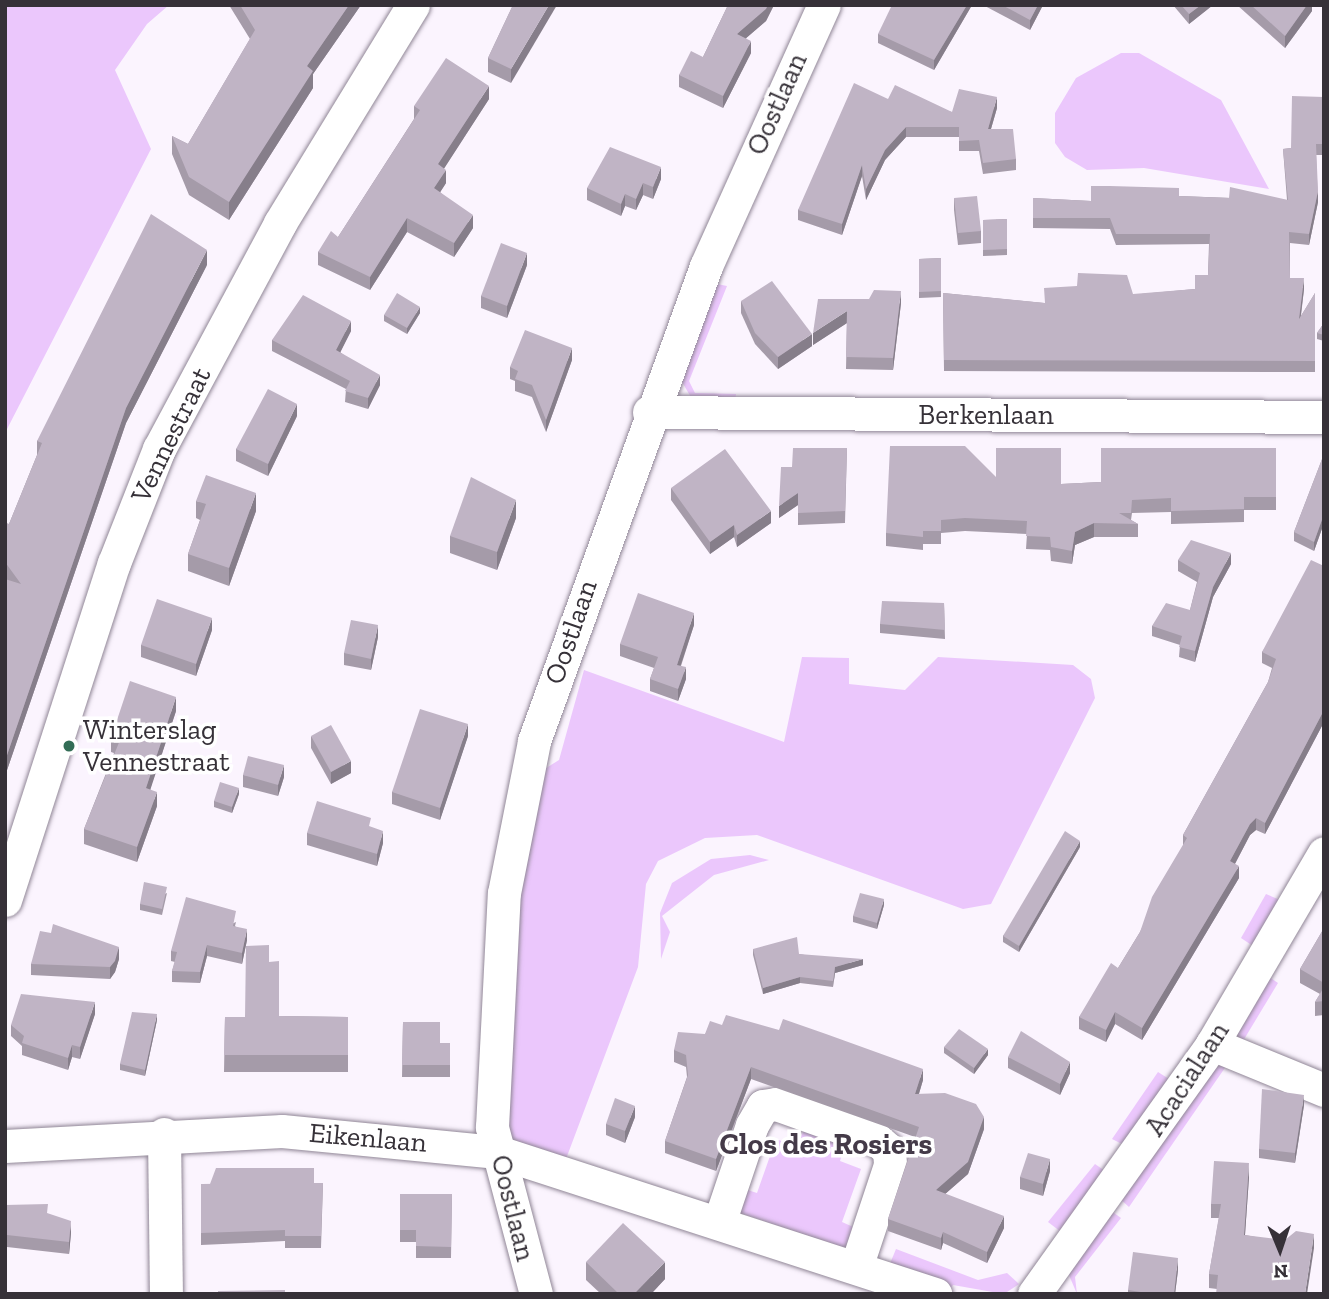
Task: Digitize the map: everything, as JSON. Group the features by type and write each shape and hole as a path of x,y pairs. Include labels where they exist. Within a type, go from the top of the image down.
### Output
{"street":[{"name":"Vennestraat","path":"5,900 114,563 159,449 280,223 413,5"},
{"name":"Oostlaan","path":"536,1294 498,1152 493,1051 504,893 532,753 649,412 824,5"},
{"name":"Berkenlaan","path":"649,412 1324,417"},
{"name":"Acacialaan","path":"1034,1294 1212,1044 1324,853"},
{"path":"1212,1044 1324,1090"},
{"path":"720,1220 752,1125 763,1106 776,1104 877,1140 889,1150 890,1165 857,1264"},
{"name":"Eikenlaan","path":"5,1146 164,1134 295,1131 498,1152 857,1264 936,1294"},
{"path":"164,1134 166,1294"}],"shaded area":[{"path":"5,5 169,5 147,24 115,70 151,149 5,433"},
{"path":"1121,53 1139,53 1221,100 1269,189 1144,168 1087,170 1065,157 1055,143 1055,113 1076,78"},
{"path":"712,283 727,286 689,381 695,393 736,394 735,402 692,399 678,375"},
{"path":"802,657 849,658 849,684 905,690 938,657 1073,665 1091,679 1095,698 991,904 963,909 757,835 705,838 658,861 646,884 638,967 566,1159 514,1142 506,1125 515,890 535,775 559,760 584,670 784,742"},
{"path":"750,855 769,860 714,875 662,916 670,932 661,959 660,913 672,883 711,859"},
{"path":"1266,894 1280,900 1253,946 1241,938"},
{"path":"1268,976 1278,983 1240,1046 1232,1040"},
{"path":"1231,1059 1129,1207 1119,1198 1216,1060"},
{"path":"1158,1072 1169,1079 1124,1145 1112,1139"},
{"path":"805,1125 847,1139 840,1161 861,1169 842,1222 860,1230 853,1251 731,1210 738,1187 757,1193 776,1139 798,1147"},
{"path":"1095,1164 1105,1171 1061,1232 1048,1222"},
{"path":"1110,1210 1121,1218 1075,1277 1077,1294 1066,1268"},
{"path":"896,1249 978,1280 1007,1273 1019,1284 1004,1294 953,1285 950,1289 889,1266"}],"building":[{"path":"240,5 349,5 307,66 313,71 229,202 189,177 172,136 188,144 255,30"},
{"path":"513,5 549,5 511,69 488,58"},
{"path":"728,5 768,5 737,34 751,41 723,96 679,75 691,51 703,57"},
{"path":"892,5 967,5 934,60 878,34"},
{"path":"1002,5 1038,5 1030,20"},
{"path":"1181,5 1201,5 1189,14"},
{"path":"1251,5 1307,5 1285,36"},
{"path":"446,58 489,86 438,164 446,170 434,188 473,215 454,243 407,218 370,277 318,252 331,231 338,237 420,110 414,106"},
{"path":"854,83 888,99 895,85 952,112 959,89 997,97 988,129 1013,129 1016,159 983,163 979,140 959,141 959,127 906,127 885,150 866,189 862,165 842,224 798,210"},
{"path":"1292,96 1324,97 1324,144 1316,144 1318,191 1309,234 1289,232 1290,278 1304,278 1299,319 1315,293 1315,361 944,360 943,293 1045,303 1044,288 1077,286 1078,273 1127,275 1133,294 1195,289 1195,275 1208,275 1210,234 1116,234 1110,218 1033,218 1033,198 1091,201 1091,186 1110,186 1179,188 1179,196 1229,198 1230,187 1288,200 1283,149 1291,148"},
{"path":"610,147 661,167 653,187 643,183 636,199 625,194 621,204 587,188"},
{"path":"977,196 981,231 958,233 954,198"},
{"path":"151,214 207,250 126,408 5,761 5,579 21,584 5,562 5,523 9,524 42,443 37,441"},
{"path":"1007,219 1007,249 983,250 983,220"},
{"path":"501,243 527,253 507,306 481,296"},
{"path":"941,258 941,291 919,292 919,259"},
{"path":"772,281 812,334 778,357 755,333 741,301"},
{"path":"874,290 901,291 893,358 846,357 847,311 813,333 818,299 869,299"},
{"path":"397,293 420,307 407,328 384,315"},
{"path":"303,295 351,321 336,350 380,375 368,398 345,391 350,381 272,340"},
{"path":"1324,323 1324,335 1317,333"},
{"path":"525,330 572,348 546,420 532,385 515,379 518,371 510,367"},
{"path":"268,389 297,404 268,464 236,449"},
{"path":"890,446 965,446 996,477 996,448 1061,448 1061,484 1101,482 1101,448 1276,448 1276,497 1244,497 1244,509 1171,511 1171,498 1132,500 1131,513 1119,513 1138,524 1094,523 1075,532 1072,551 1051,547 1050,537 1026,536 1027,521 965,518 941,520 941,531 923,531 923,537 886,533"},
{"path":"793,448 847,448 845,511 798,513 798,493 779,506 781,467 792,467"},
{"path":"725,449 771,511 737,535 734,525 710,542 671,488"},
{"path":"1324,454 1324,514 1314,542 1294,532"},
{"path":"206,475 256,493 229,568 188,554 206,504 196,501"},
{"path":"471,477 516,500 497,552 450,536"},
{"path":"1191,540 1231,553 1213,587 1195,651 1179,647 1182,636 1152,626 1166,603 1190,610 1200,573 1178,560"},
{"path":"1311,560 1324,566 1324,710 1265,823 1256,818 1250,824 1230,861 1239,866 1142,1028 1115,1012 1106,1030 1079,1017 1111,963 1118,968 1140,932 1152,897 1187,838 1183,835 1268,682 1276,659 1262,652"},
{"path":"638,593 694,613 677,665 686,667 678,689 650,679 658,657 620,644"},
{"path":"157,599 212,618 196,664 141,645"},
{"path":"882,601 944,603 945,630 880,624"},
{"path":"351,620 378,625 371,659 344,653"},
{"path":"130,681 176,697 146,788 157,792 137,847 84,829 120,740 111,738"},
{"path":"420,709 468,724 440,808 392,792"},
{"path":"331,725 351,761 331,772 311,736"},
{"path":"248,756 284,765 278,785 243,775"},
{"path":"220,782 239,788 232,807 214,801"},
{"path":"317,801 371,818 369,826 383,831 377,854 307,833"},
{"path":"1065,831 1080,841 1019,946 1003,936"},
{"path":"144,882 167,887 162,909 140,904"},
{"path":"860,893 884,899 877,923 853,916"},
{"path":"186,897 236,911 233,926 247,929 242,953 207,945 200,972 172,971 177,952 171,951"},
{"path":"53,924 119,947 115,961 110,967 31,964 40,931 51,933"},
{"path":"1324,928 1324,983 1300,969"},
{"path":"797,937 799,954 863,959 835,967 833,981 800,977 763,988 753,949"},
{"path":"269,945 269,962 279,961 279,1016 348,1017 348,1055 224,1055 225,1017 245,1017 246,946"},
{"path":"1324,987 1324,1001 1315,1002"},
{"path":"21,994 95,1002 80,1047 72,1045 68,1058 22,1043 24,1036 11,1025"},
{"path":"132,1012 157,1014 145,1070 120,1064"},
{"path":"726,1015 779,1030 783,1019 826,1034 923,1069 915,1094 945,1093 976,1104 984,1117 968,1162 936,1190 1004,1216 987,1252 943,1232 941,1238 888,1219 919,1127 751,1067 716,1159 665,1141 688,1075 686,1055 674,1050 678,1032 705,1034 710,1021 722,1025"},
{"path":"403,1022 440,1022 440,1043 450,1043 450,1065 402,1065"},
{"path":"959,1029 988,1049 974,1068 944,1047"},
{"path":"1021,1031 1070,1062 1060,1084 1008,1057"},
{"path":"1262,1089 1304,1095 1295,1153 1259,1149"},
{"path":"615,1098 635,1106 625,1131 606,1124"},
{"path":"1028,1153 1050,1159 1043,1184 1020,1177"},
{"path":"1214,1161 1249,1163 1244,1235 1285,1240 1296,1231 1314,1234 1305,1294 1216,1294 1218,1275 1209,1274 1221,1204 1211,1204"},
{"path":"216,1168 314,1168 314,1183 323,1183 321,1236 285,1236 285,1230 201,1233 201,1184 210,1184"},
{"path":"400,1194 452,1194 451,1247 416,1246 416,1230 400,1230"},
{"path":"48,1204 47,1213 71,1221 69,1242 7,1235 5,1277 5,1205"},
{"path":"623,1223 665,1262 634,1294 619,1294 586,1262"},
{"path":"1133,1252 1178,1258 1174,1294 1128,1290"},
{"path":"285,1290 285,1294 218,1294 218,1291"}],"place":[{"name":"Winterslag Vennestraat","path":"69,746"}],"district":[{"name":"Clos des Rosiers","path":"826,1144"}]}
